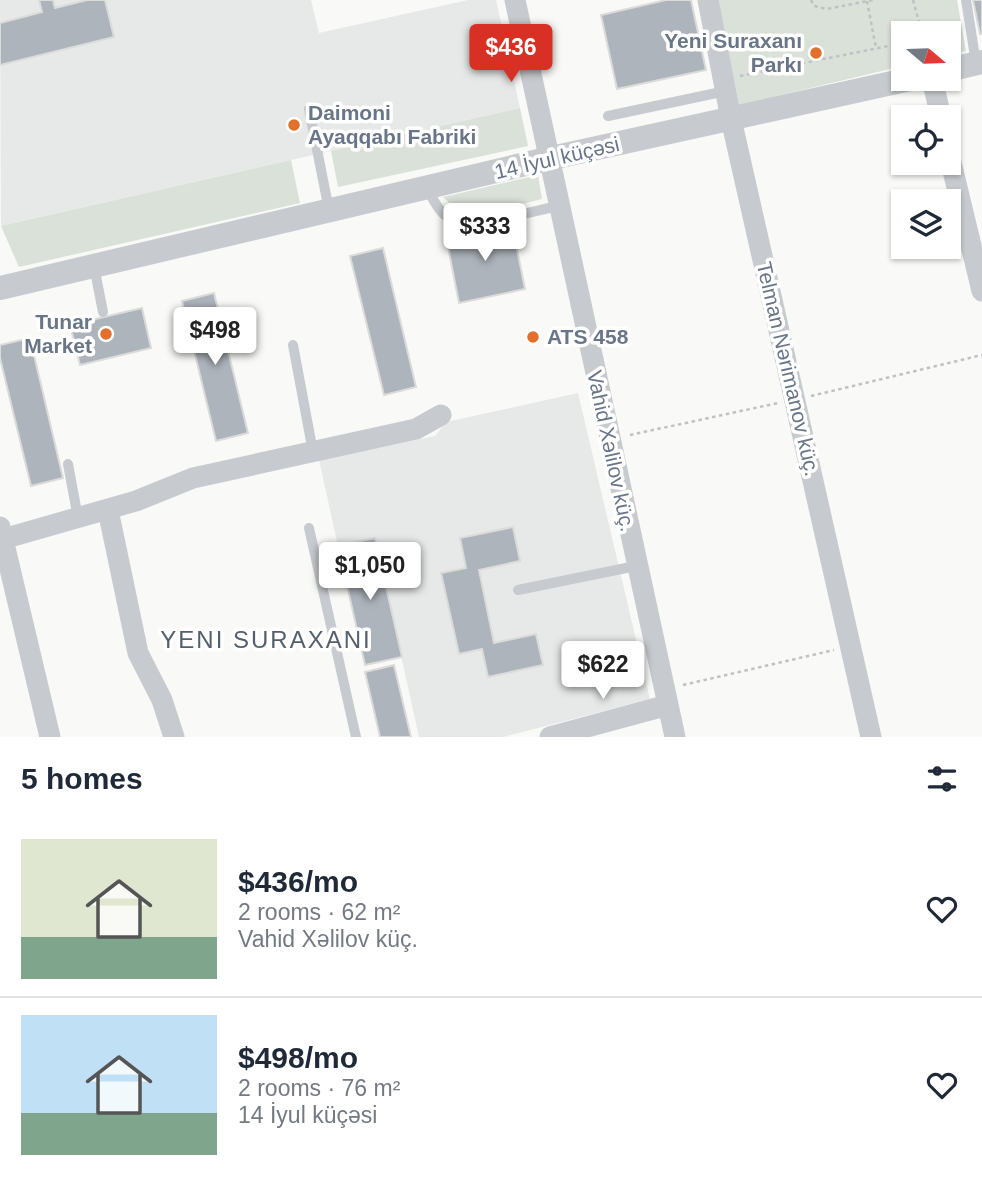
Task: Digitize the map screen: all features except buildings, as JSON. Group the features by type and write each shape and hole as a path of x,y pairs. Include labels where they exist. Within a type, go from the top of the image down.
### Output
{"street":[{"name":"Vahid Xəlilov küç.","path":"515,0 547,159 675,737"},
{"name":"Telman Nərimanov küç.","path":"708,0 730,85 731,119 871,737"},
{"path":"961,67 979,63"},
{"name":"14 İyul küçəsi","path":"0,288 547,159 891,83"},
{"path":"954,175 982,291"},
{"path":"50,737 2,532 78,518 193,478 416,429 441,415"},
{"path":"107,509 138,653 162,700 174,737"},
{"path":"550,737 666,698"}],"lane":[{"path":"966,0 979,63"},
{"path":"608,116 730,85"},
{"path":"309,109 329,210"},
{"path":"426,187 446,217 457,222 474,222 558,206"},
{"path":"94,266 103,312"},
{"path":"293,345 313,452"},
{"path":"68,464 78,518"},
{"path":"309,528 356,737"},
{"path":"519,590 636,566"}],"path":[{"path":"811,0 814,6 827,9 873,0"},
{"path":"913,0 919,21"},
{"path":"867,1 876,48"},
{"path":"730,85 891,45"},
{"path":"666,698 850,646"}],"shaded area":[{"path":"0,0 311,0 319,33 468,0 496,0 520,108 1,226"},
{"name":"Yeni Suraxanı Parkı","path":"718,0 957,0 961,21 891,21 891,69 739,105"},
{"name":"Yeni Suraxanı Parkı","path":"961,23 966,51 961,52"},
{"path":"520,108 528,146 338,187 331,151"},
{"path":"291,160 300,203 19,267 1,226"},
{"path":"538,175 542,199 465,218 443,197"},
{"path":"578,393 650,699 503,737 419,737 375,538 338,546 319,460 435,436 446,422"}],"place":[{"name":"Yeni Suraxanı Parkı","path":"816,53"},
{"name":"Daimoni Ayaqqabı Fabriki","path":"294,125"},
{"name":"Tunar Market","path":"106,334"},
{"name":"ATS 458","path":"533,337"}],"district":[{"name":"YENI SURAXANI","path":"266,640"}]}
